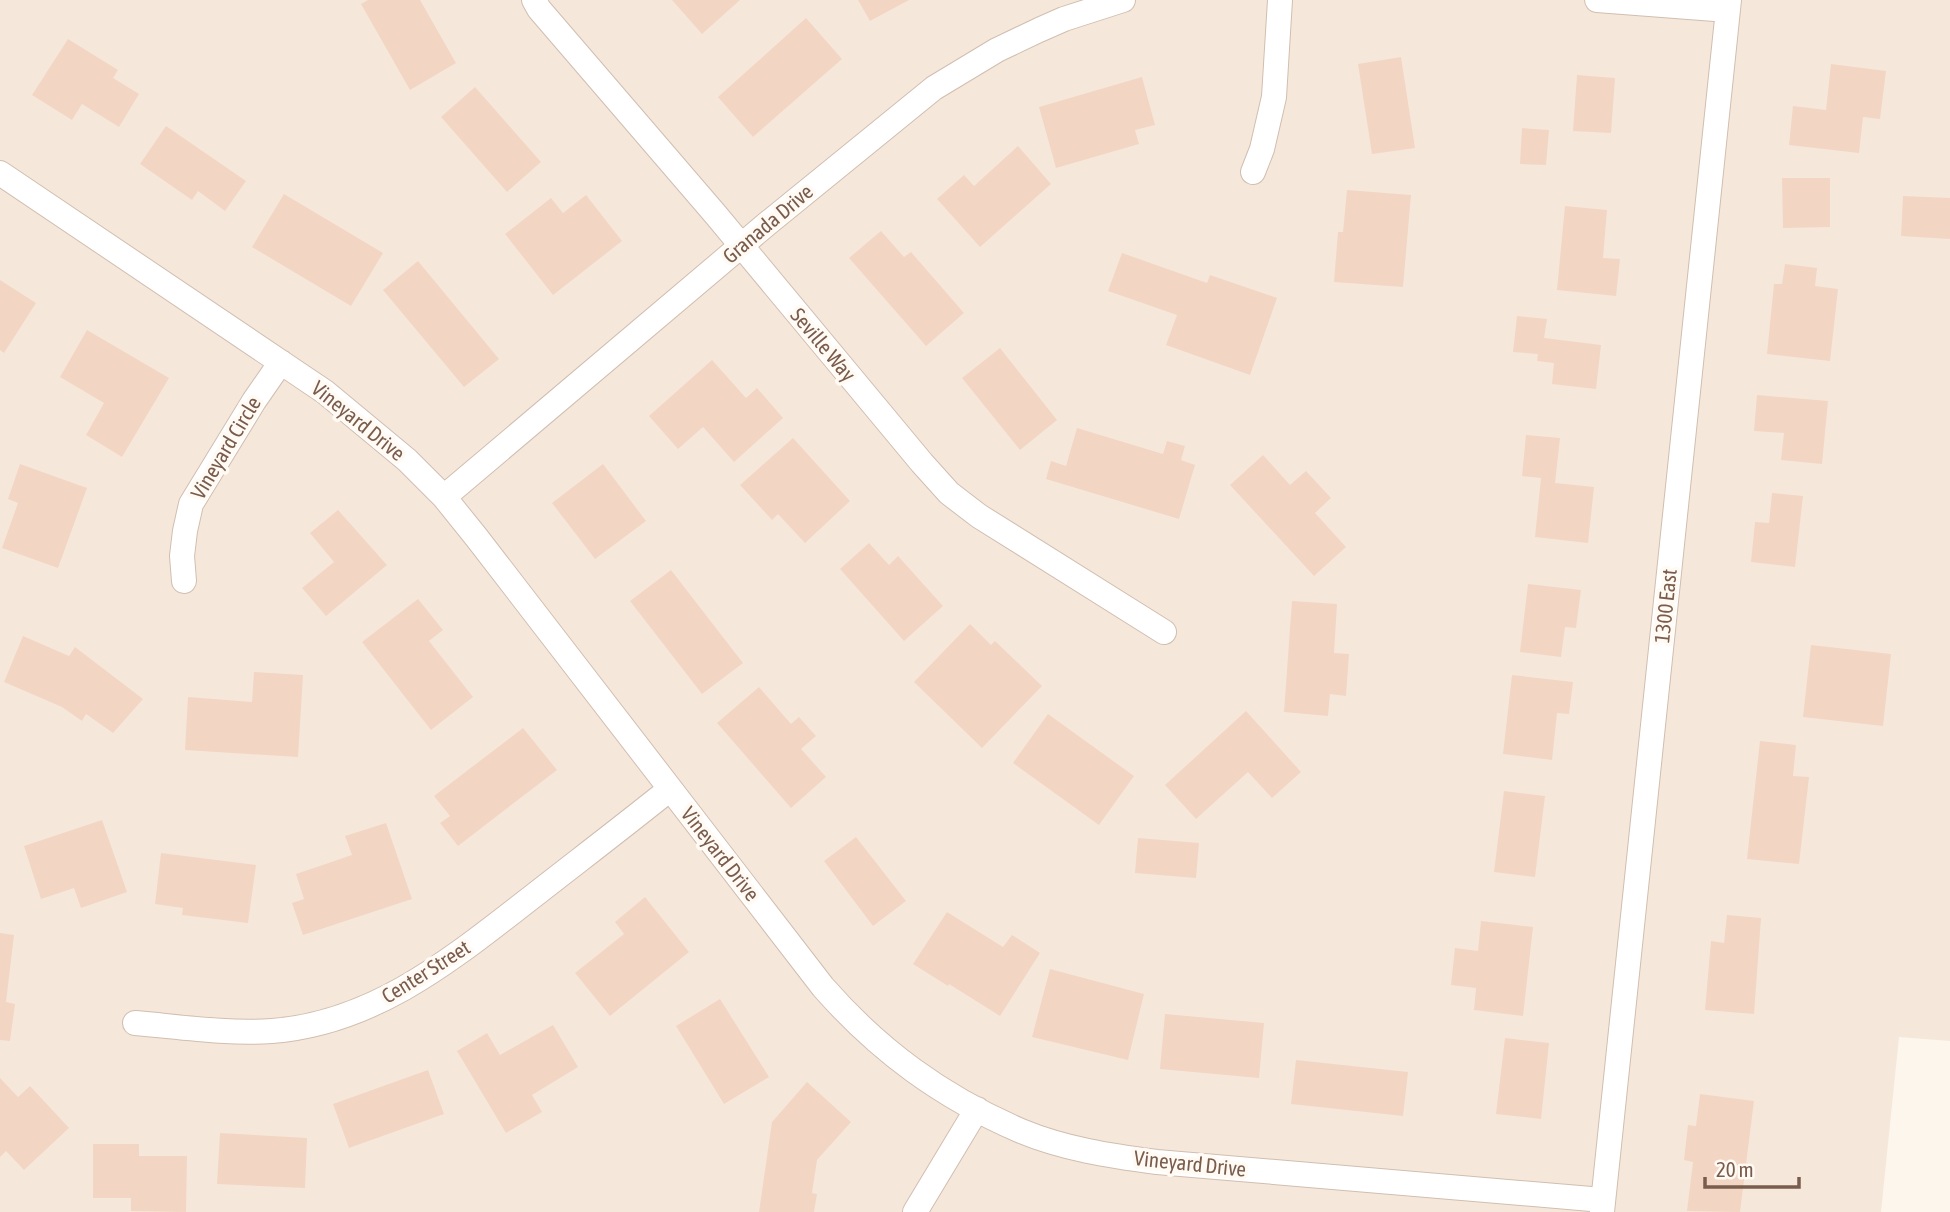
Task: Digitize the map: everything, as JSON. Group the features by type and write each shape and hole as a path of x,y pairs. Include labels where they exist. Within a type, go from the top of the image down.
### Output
{"street":[{"name":"Seville Way","path":"534,0 949,493 979,516 1164,632"},
{"name":"Granada Drive","path":"444,497 741,246 934,88 1060,10 1123,0"},
{"path":"1253,172 1262,149 1273,97 1280,0"},
{"path":"1597,0 1729,5"},
{"name":"1300 East","path":"1602,1206 1729,5"},
{"name":"Vineyard Drive","path":"0,173 325,392 407,460 444,497 823,987 865,1032 891,1055 932,1084 977,1110 1022,1131 1111,1156 1602,1206"},
{"name":"Vineyard Circle","path":"184,581 182,556 191,504 281,362"},
{"name":"Center Street","path":"135,1023 209,1030 274,1031 304,1026 374,1004 410,986 457,955 670,789"},
{"path":"915,1212 977,1110"}],"shaded area":[{"path":"0,0 1950,0 1950,1041 1899,1037 1881,1212 0,1212"}],"building":[{"path":"368,0 420,0 456,63 410,90 361,4"},
{"path":"672,0 740,0 702,34"},
{"path":"858,0 909,0 870,21"},
{"path":"806,18 842,59 753,137 718,97"},
{"path":"68,39 118,70 113,78 139,94 119,127 82,104 72,120 32,95"},
{"path":"1401,57 1415,148 1372,154 1358,64"},
{"path":"1831,64 1886,71 1880,119 1863,117 1859,153 1789,145 1793,106 1826,110"},
{"path":"1577,75 1615,78 1611,133 1573,131"},
{"path":"1142,77 1155,125 1135,130 1139,144 1056,168 1039,107"},
{"path":"475,87 541,162 507,192 441,117"},
{"path":"166,126 246,181 225,211 198,191 192,200 140,164"},
{"path":"1522,128 1549,130 1546,165 1520,164"},
{"path":"1018,146 1051,184 980,247 937,199 964,175 974,186"},
{"path":"1782,178 1830,178 1830,227 1783,228"},
{"path":"1347,190 1411,195 1403,287 1334,282 1338,232 1343,232"},
{"path":"284,194 383,253 351,306 252,247"},
{"path":"586,195 622,241 553,295 505,234 551,198 563,213"},
{"path":"1903,196 1950,198 1950,239 1901,236"},
{"path":"1565,206 1607,210 1603,258 1620,259 1616,296 1557,290"},
{"path":"881,231 904,257 911,252 964,313 926,346 849,258"},
{"path":"1122,253 1207,283 1210,275 1277,298 1250,375 1166,345 1177,315 1108,291"},
{"path":"418,261 499,359 464,387 383,290"},
{"path":"1785,264 1817,268 1815,286 1838,289 1830,361 1767,354 1774,284 1782,284"},
{"path":"0,280 36,303 4,353 0,350"},
{"path":"1517,316 1547,319 1544,338 1601,345 1596,389 1552,384 1554,363 1537,361 1538,354 1513,352"},
{"path":"87,330 169,378 122,457 86,435 104,403 60,377"},
{"path":"1000,348 1057,420 1020,450 962,378"},
{"path":"712,360 746,398 757,388 783,418 734,462 703,427 678,449 649,416"},
{"path":"1757,395 1828,401 1822,464 1781,460 1784,433 1754,431"},
{"path":"1077,428 1163,454 1167,441 1185,446 1181,460 1195,465 1179,519 1046,479 1051,461 1066,466"},
{"path":"1526,435 1560,438 1555,483 1594,487 1588,543 1535,537 1541,478 1522,476"},
{"path":"793,438 850,501 805,543 778,514 772,520 740,485"},
{"path":"1263,455 1290,485 1306,471 1331,498 1315,513 1346,547 1314,576 1230,485"},
{"path":"20,464 87,488 58,568 2,548 18,503 8,499"},
{"path":"603,464 646,521 595,559 552,503"},
{"path":"1772,493 1803,496 1795,567 1751,562 1755,522 1769,523"},
{"path":"338,510 387,565 326,616 302,588 334,562 310,533"},
{"path":"869,543 889,565 898,556 943,606 904,641 840,569"},
{"path":"671,570 743,663 702,694 630,601"},
{"path":"1528,584 1581,590 1576,628 1565,627 1561,657 1520,652"},
{"path":"418,599 443,630 429,641 473,697 431,730 362,642"},
{"path":"1292,601 1337,604 1334,653 1349,654 1346,696 1330,694 1328,716 1284,712"},
{"path":"970,624 991,645 995,641 1042,686 982,748 914,682"},
{"path":"23,636 69,656 75,647 143,699 113,733 86,714 82,721 62,707 4,682"},
{"path":"1811,645 1891,654 1883,726 1803,717"},
{"path":"254,672 303,675 298,757 185,750 188,697 252,702"},
{"path":"1512,675 1573,682 1569,714 1557,713 1552,760 1503,754"},
{"path":"759,687 791,724 799,717 816,736 801,749 826,777 791,808 717,723"},
{"path":"1246,711 1301,772 1272,798 1248,772 1196,819 1165,785"},
{"path":"1048,714 1134,776 1099,825 1013,763"},
{"path":"523,728 557,770 458,846 440,823 450,816 434,796"},
{"path":"1760,741 1796,745 1793,776 1809,777 1799,864 1747,859"},
{"path":"1504,791 1545,796 1535,877 1494,872"},
{"path":"102,820 127,892 81,908 74,888 41,899 24,846"},
{"path":"386,823 412,899 303,935 292,903 304,899 296,874 352,855 345,836"},
{"path":"856,837 906,901 873,926 824,861"},
{"path":"1138,838 1199,843 1196,878 1135,873"},
{"path":"161,853 256,865 248,923 182,915 183,908 155,904"},
{"path":"645,897 689,952 610,1016 575,973 624,934 615,922"},
{"path":"947,912 1003,947 1012,935 1040,953 1000,1016 913,964"},
{"path":"1727,915 1761,918 1754,1014 1705,1010 1711,941 1724,943"},
{"path":"1481,921 1533,927 1523,1016 1474,1010 1476,988 1451,985 1455,948 1478,951"},
{"path":"0,933 14,935 6,1002 15,1004 10,1041 0,1040"},
{"path":"1050,969 1144,994 1128,1060 1032,1037"},
{"path":"720,999 769,1077 724,1104 676,1026"},
{"path":"1165,1014 1264,1023 1259,1078 1160,1069"},
{"path":"553,1025 578,1067 532,1095 542,1112 506,1133 457,1051 487,1033 500,1055"},
{"path":"1505,1038 1549,1043 1541,1119 1496,1114"},
{"path":"1296,1060 1408,1072 1403,1116 1291,1104"},
{"path":"428,1070 444,1114 349,1148 333,1104"},
{"path":"0,1078 18,1097 30,1086 69,1128 24,1170 6,1151 0,1157"},
{"path":"807,1082 851,1122 817,1160 812,1193 817,1194 814,1212 759,1212 772,1122"},
{"path":"1700,1094 1754,1101 1740,1212 1687,1211 1693,1162 1684,1160 1688,1125 1696,1126"},
{"path":"220,1133 307,1138 305,1188 217,1184"},
{"path":"93,1144 139,1144 139,1156 187,1156 186,1212 131,1211 131,1198 93,1198"}]}
